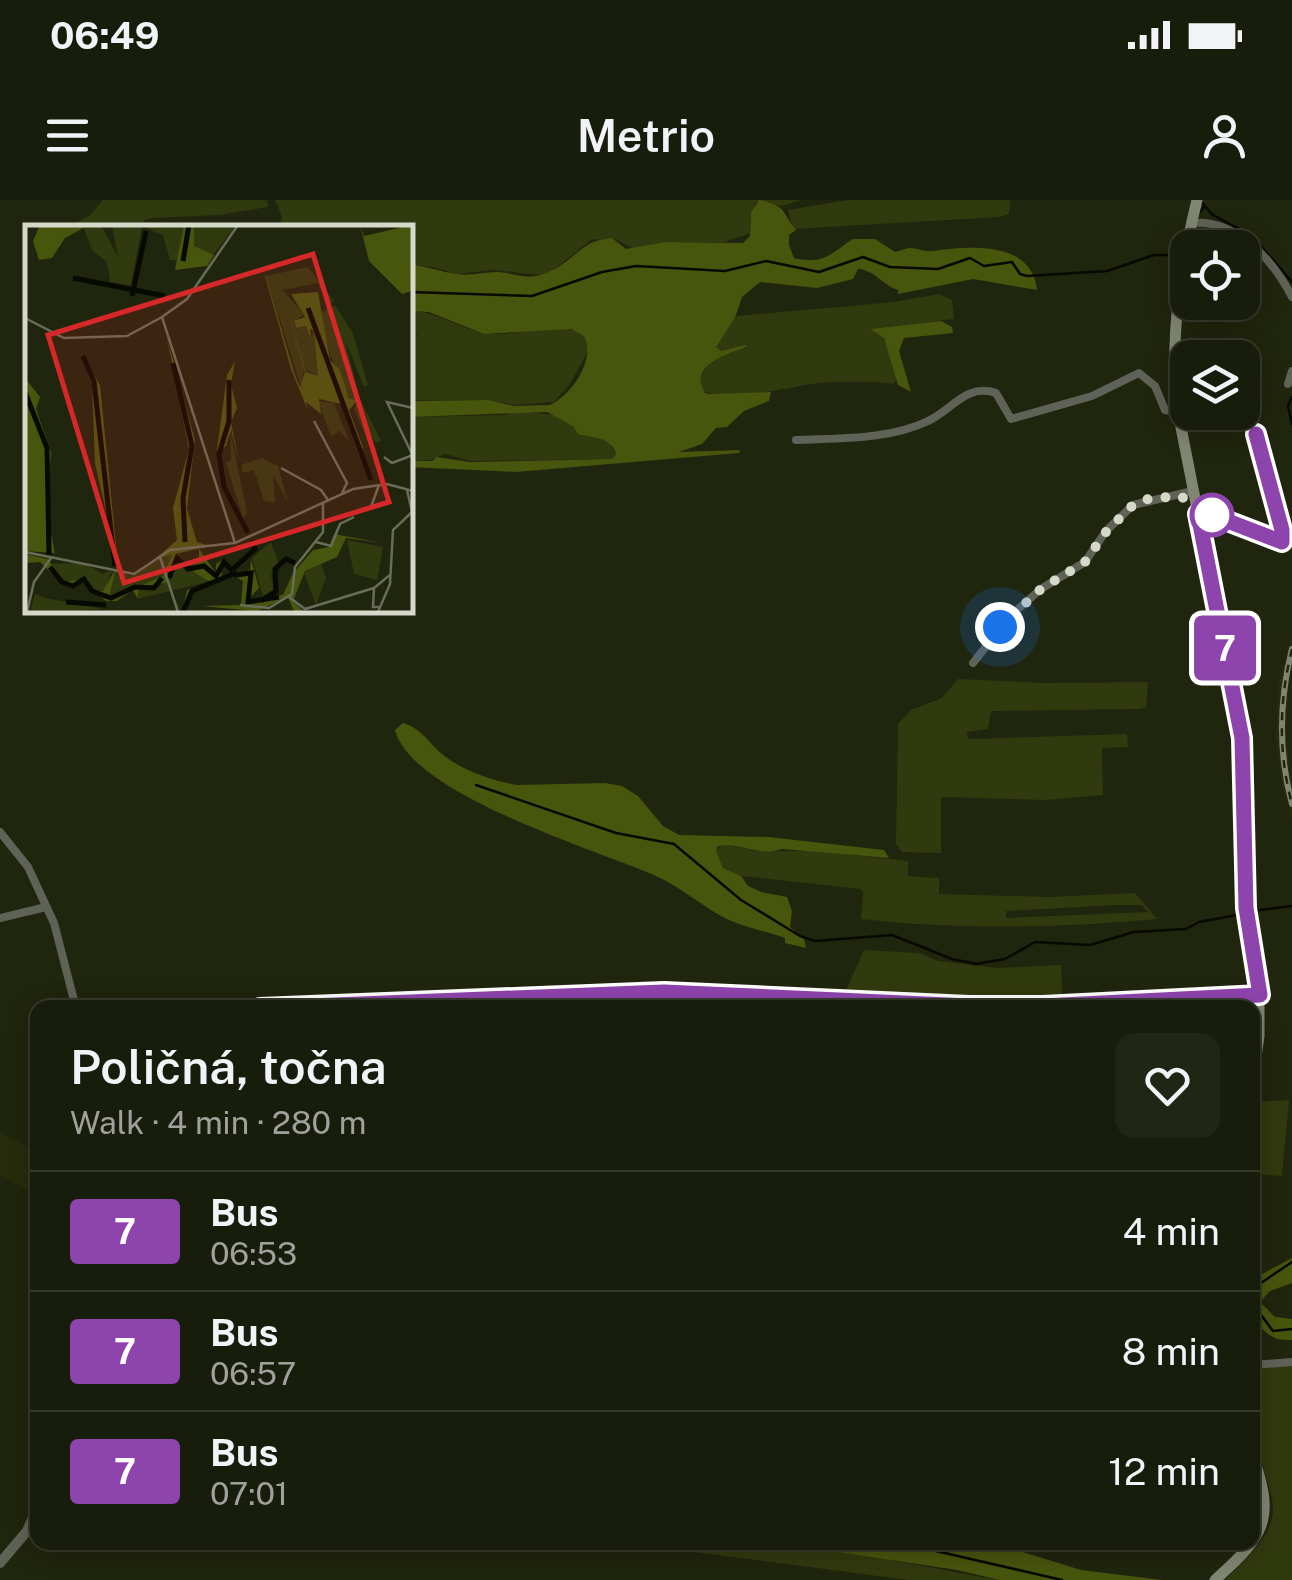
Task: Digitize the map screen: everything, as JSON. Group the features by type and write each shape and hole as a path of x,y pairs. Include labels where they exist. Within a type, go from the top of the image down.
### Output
{"main road":[{"path":"1174,340 1196,201"},
{"path":"1181,430 1242,738 1246,908 1260,1000"},
{"path":"1260,1482 1264,1496 1260,1530"},
{"path":"1216,1580 1247,1550"}],"street":[{"path":"1192,223 1213,224 1242,235 1292,297"},
{"path":"1288,384 1292,372"},
{"path":"796,440 908,428 928,421 979,389 996,392 1011,418 1021,418 1047,406 1092,396 1139,373 1155,386 1165,410 1170,411"},
{"path":"1256,434 1287,543"},
{"path":"972,663 1010,616 1041,589 1085,562 1106,532 1133,505 1193,490"},
{"path":"1198,514 1212,515 1287,543"},
{"path":"0,832 28,867 54,924 74,1000"},
{"path":"0,918 46,907"},
{"path":"462,1000 664,992 802,1000"},
{"path":"1153,1000 1260,995"},
{"path":"1260,1364 1292,1362"},
{"path":"0,1562 30,1524"}],"shaded area":[{"path":"103,200 267,200 268,207 220,215 152,218 144,220 143,225 72,225 90,215"},
{"path":"275,200 801,200 782,206 756,202 751,212 750,233 725,242 665,242 634,249 613,238 591,240 552,271 541,275 493,270 457,274 412,265 412,225 280,225 282,216"},
{"path":"849,200 1010,200 1009,214 1000,217 793,229 788,210"},
{"path":"939,294 952,300 954,319 870,329 883,335 897,377 894,384 825,383 736,395 701,390 708,366 746,347 721,351 715,347 737,316 894,302"},
{"path":"412,311 492,334 551,328 574,330 584,335 589,349 570,384 554,402 516,405 488,400 412,400 412,336 418,335 412,332"},
{"path":"512,411 556,415 609,443 616,454 612,459 471,461 445,454 412,461 412,417 505,415"},
{"path":"1292,631 1286,736 1292,820 1282,784 1276,736 1279,684"},
{"path":"958,679 1148,682 1146,707 991,711 988,729 966,732 969,739 1127,734 1128,747 1102,748 1103,795 1045,800 941,797 941,853 902,852 896,844 898,724 911,710 942,698"},
{"path":"723,844 757,851 815,851 908,861 908,876 939,878 939,894 1050,897 1135,893 1157,919 1009,926 861,919 860,889 741,876 723,868 715,851","holes":["1142,905 1148,912 1006,918 1006,911"]},
{"path":"864,950 919,953 938,961 997,968 1061,965 1063,1000 843,997"},
{"path":"1289,1100 1282,1176 1260,1174 1260,1102"},
{"path":"0,1133 30,1148 30,1192 0,1175"},
{"path":"1292,1364 1292,1580 1225,1580 1254,1550 1260,1550 1272,1515 1269,1484 1260,1455 1260,1366"},
{"path":"679,1550 829,1550 1000,1580 908,1580"}],"green space":[{"path":"759,200 783,210 796,230 789,235 794,258 820,259 853,239 875,239 895,252 910,248 997,250 1024,262 1033,274 1037,290 973,279 898,294 898,290 874,275 858,269 853,279 817,288 760,282 742,297 735,318 716,347 721,351 746,347 712,362 701,375 701,383 705,393 711,394 771,392 769,401 744,411 727,427 716,428 702,444 679,452 740,450 739,453 516,472 412,467 412,461 432,461 437,457 469,462 612,459 616,454 606,441 578,434 573,426 547,412 412,417 412,401 488,400 514,406 550,405 567,393 580,375 587,345 584,336 571,329 484,334 429,312 412,311 412,265 467,275 497,272 531,277 558,267 590,244 612,238 626,249 665,242 743,243 750,236 751,212"},
{"path":"941,321 952,327 953,333 904,338 899,351 911,392 898,385 884,338 870,329"},
{"path":"403,723 420,732 458,765 498,781 517,785 622,786 638,796 663,826 679,835 769,837 884,850 889,858 718,846 716,851 723,868 761,892 787,897 792,911 790,927 804,939 806,948 785,943 785,938 721,916 656,876 552,836 469,798 435,777 409,754 395,730"},
{"path":"1292,1258 1292,1283 1270,1291 1260,1302 1260,1275"},
{"path":"1260,1302 1275,1317 1292,1319 1292,1340 1270,1335 1260,1326"},
{"path":"826,1550 1016,1550 1081,1570 1162,1580 1000,1580"}],"waterway":[{"path":"1201,202 1213,215 1252,236 1292,282"},
{"path":"1198,214 1204,207"},
{"path":"412,292 532,296 602,272 636,266 725,271 766,261 819,272 863,257 890,267 938,269 970,258 984,266 1012,262 1020,274 1027,276 1107,271 1154,255 1170,255"},
{"path":"1292,397 1288,406 1292,424"},
{"path":"476,785 616,833 674,844 741,900 815,941 892,935 952,959 976,964 1005,959 1035,942 1090,945 1134,932 1186,929 1199,922 1243,914"},
{"path":"1251,911 1292,906"},
{"path":"1260,1284 1292,1262"},
{"path":"1260,1314 1273,1331 1292,1329"},
{"path":"932,1550 1062,1580"}],"railway":[{"path":"1292,649 1282,726 1292,804"}],"bus line":[{"name":"7","path":"1161,1000 1260,995 1246,908 1242,738 1198,514 1212,515 1282,542 1256,434"},
{"name":"7","path":"462,1000 664,992 808,1000"}],"route":[{"path":"1000,627 1041,589 1085,562 1106,532 1138,502 1180,496 1212,515"}]}
